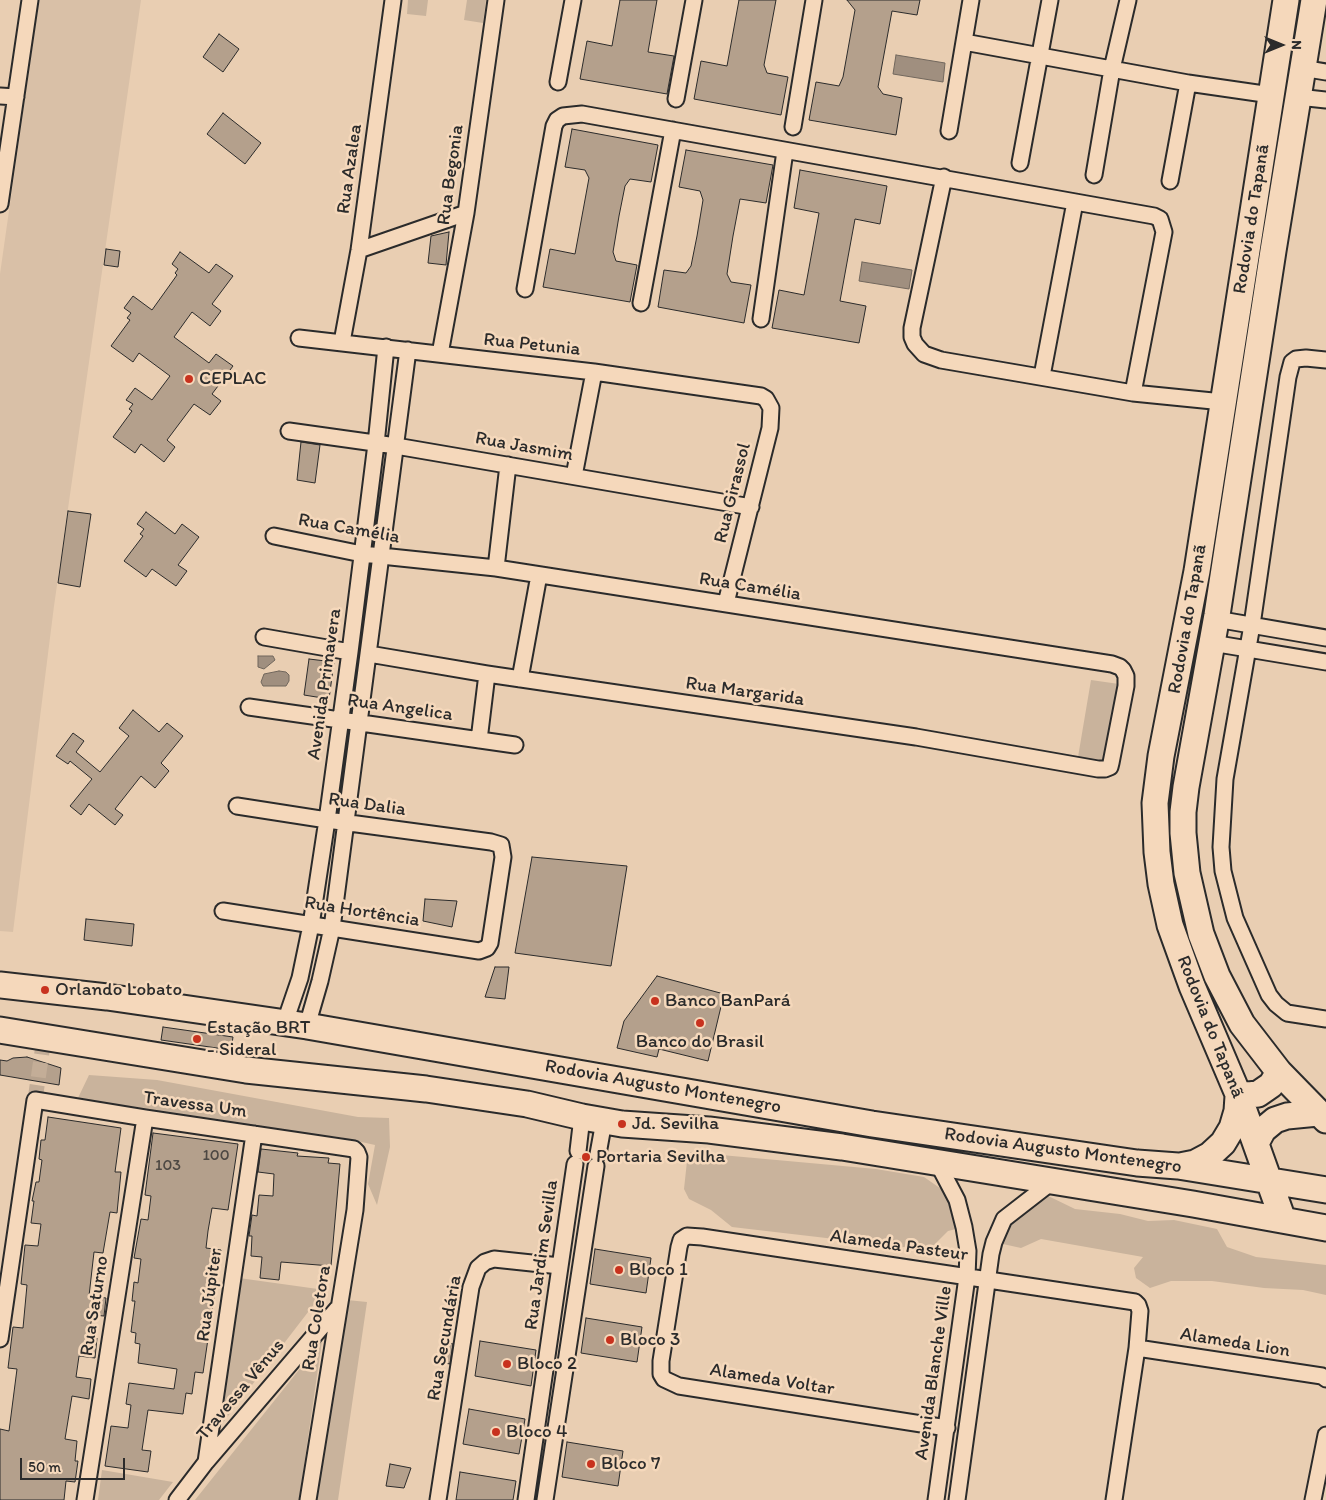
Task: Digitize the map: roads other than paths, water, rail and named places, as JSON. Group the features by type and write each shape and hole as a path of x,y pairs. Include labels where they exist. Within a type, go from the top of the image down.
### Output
{"main road":[{"name":"Rodovia do Tapanã","path":"1283,1220 1238,1094 1192,986 1170,925 1161,884 1155,826 1155,803 1157,781 1196,580 1286,0"},
{"name":"Rodovia do Tapanã","path":"1314,0 1314,70 1298,97 1216,619 1193,745 1183,812 1183,834 1187,873 1201,934 1217,976 1242,1024 1278,1072 1322,1117"},
{"name":"Rodovia Augusto Montenegro","path":"0,985 107,997 296,1024 872,1124 1137,1163 1178,1166 1326,1190"},
{"name":"Rodovia Augusto Montenegro","path":"0,1030 246,1070 426,1089 527,1104 622,1124 709,1130 780,1138 1053,1181 1326,1228"},
{"path":"426,1089 431,1047"},
{"path":"1178,1166 1195,1163 1210,1155 1223,1143 1235,1120 1238,1094 1248,1096 1258,1094 1271,1085 1278,1072"},
{"path":"1256,1143 1263,1130 1275,1120 1287,1116 1322,1117"}],"street":[{"path":"0,204 30,0"},
{"name":"Rua Azalea","path":"342,342 359,250 393,0"},
{"name":"Rua Begonia","path":"440,354 466,213 496,0"},
{"path":"558,82 573,0"},
{"path":"676,99 694,0"},
{"path":"792,127 814,0"},
{"path":"949,131 971,0"},
{"path":"1020,163 1050,0"},
{"path":"1094,175 1112,69 1128,0"},
{"path":"964,42 1188,83 1271,94"},
{"path":"1170,181 1188,83"},
{"path":"0,96 16,97"},
{"path":"1298,97 1326,100"},
{"path":"525,289 554,126 557,120 570,114 582,114 785,151 944,177 1154,216 1160,219 1164,232 1162,246 1133,392"},
{"path":"641,304 673,130"},
{"path":"761,319 785,151"},
{"path":"944,177 912,328 916,344 924,354 941,360 1133,392 1223,402"},
{"path":"1042,376 1075,202"},
{"path":"359,250 466,213"},
{"name":"Rua Petunia","path":"299,338 594,372 761,396"},
{"name":"Avenida Primavera","path":"296,1024 300,978 310,925 350,652 386,347"},
{"name":"Avenida Primavera","path":"296,1024 320,981 332,928 408,350"},
{"path":"1326,360 1296,359 1292,362 1289,371 1252,625 1228,761 1223,802 1221,847 1227,890 1235,918 1266,988 1276,1004 1287,1013 1326,1019"},
{"path":"574,476 594,372"},
{"name":"Rua Girassol","path":"726,603 751,507 770,422 771,408 769,402 761,396"},
{"name":"Rua Jasmim","path":"289,431 396,446 751,507"},
{"path":"496,568 508,465"},
{"name":"Rua Camélia","path":"274,536 362,554 539,574 1120,667 1126,676 1126,686 1111,763"},
{"path":"520,679 539,574"},
{"path":"1216,619 1326,638"},
{"path":"264,638 350,652"},
{"path":"1212,643 1326,662"},
{"name":"Rua Margarida","path":"369,654 487,674 916,737 1087,768 1105,769 1110,767 1111,763"},
{"path":"480,740 487,674"},
{"name":"Rua Angelica","path":"249,707 515,745"},
{"name":"Rua Dalia","path":"237,806 491,842 501,845 503,857 490,943"},
{"name":"Rua Hortência","path":"223,911 479,951 487,948 490,943"},
{"name":"Travessa Um","path":"0,1338 35,1100 349,1148"},
{"name":"Rua Saturno","path":"85,1500 144,1118"},
{"name":"Rua Jardim Sevilla","path":"545,1500 597,1160 593,1119"},
{"name":"Rua Jardim Sevilla","path":"526,1500 575,1164 593,1119"},
{"name":"Rua Júpiter","path":"206,1462 254,1134"},
{"name":"Rua Coletora","path":"308,1500 355,1210 359,1156 358,1152 349,1148"},
{"name":"Avenida Blanche Ville","path":"937,1162 957,1200 968,1251 967,1276 937,1496"},
{"path":"575,1164 578,1183 593,1184"},
{"path":"937,1496 958,1498 987,1279 994,1242 1004,1220 1053,1181"},
{"name":"Alameda Pasteur","path":"669,1309 679,1247 682,1240 687,1236 702,1237 1135,1302 1140,1311 1137,1348"},
{"path":"968,1251 991,1254"},
{"name":"Rua Secundária","path":"438,1500 474,1276 478,1268 485,1262 494,1259 560,1266"},
{"name":"Travessa Vênus","path":"177,1500 206,1462 338,1307"},
{"name":"Alameda Voltar","path":"669,1309 660,1370 664,1380 679,1386 947,1428"},
{"path":"1114,1500 1137,1348"},
{"name":"Alameda Lion","path":"1137,1348 1322,1376 1326,1379"},
{"path":"1313,1500 1326,1435"}],"tunnel":[{"path":"35,1100 44,1038"}],"place":[{"name":"CEPLAC","path":"189,379"},
{"name":"Orlando Lobato","path":"45,990"},
{"name":"Banco BanPará","path":"655,1001"},
{"name":"Banco do Brasil","path":"700,1023"},
{"name":"Estação BRT - Sideral","path":"197,1039"},
{"name":"Jd. Sevilha","path":"622,1124"},
{"name":"Portaria Sevilha","path":"586,1157"},
{"name":"Bloco 1","path":"619,1270"},
{"name":"Bloco 3","path":"610,1340"},
{"name":"Bloco 2","path":"507,1364"},
{"name":"Bloco 4","path":"496,1432"},
{"name":"Bloco 7","path":"591,1464"}]}
